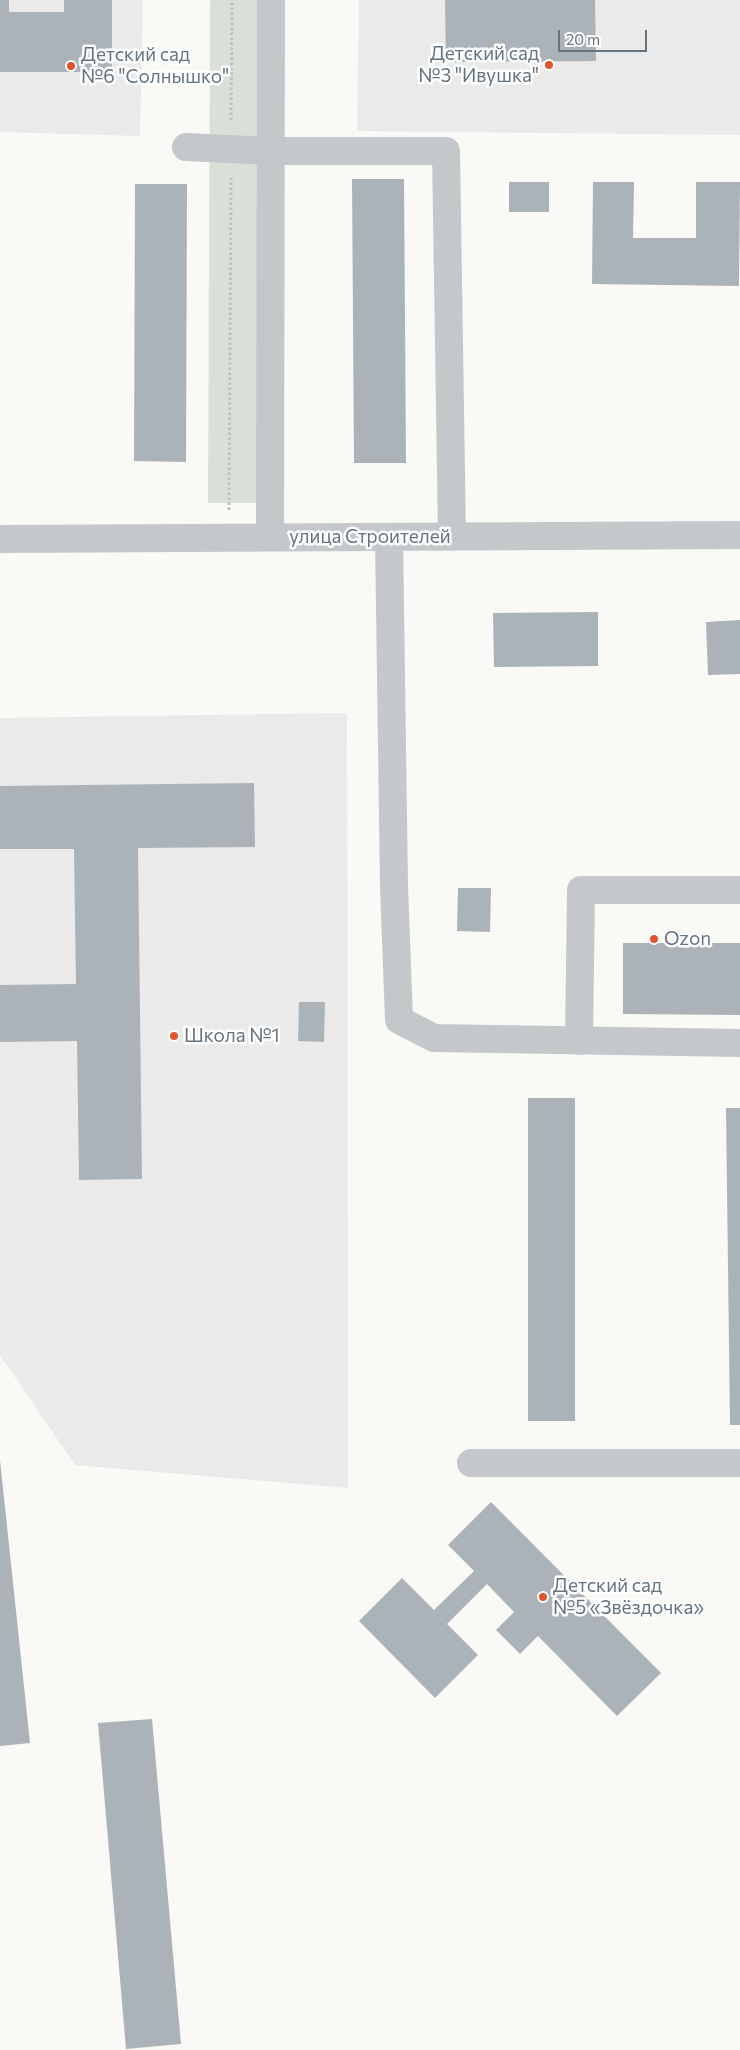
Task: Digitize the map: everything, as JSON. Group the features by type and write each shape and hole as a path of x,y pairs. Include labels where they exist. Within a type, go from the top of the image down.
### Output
{"street":[{"path":"270,537 271,0"},
{"path":"186,146 270,151 446,151 452,537"},
{"name":"улица Строителей","path":"0,539 740,534"},
{"path":"389,537 394,886 399,1020 434,1038 740,1043"},
{"path":"579,1040 581,890 740,890"},
{"path":"471,1463 740,1462"}],"path":[{"path":"229,538 232,0"}],"shaded area":[{"name":"Детский сад №6 \"Солнышко\"","path":"0,0 143,0 140,136 0,132"},
{"path":"210,0 262,0 260,503 208,503"},
{"name":"Детский сад №3 \"Ивушка\"","path":"359,0 740,0 740,135 357,131"},
{"name":"Школа №1","path":"347,713 348,1488 75,1465 0,1355 0,718"}],"building":[{"name":"Детский сад №6 \"Солнышко\"","path":"0,0 9,0 9,12 64,12 64,0 112,0 112,72 0,72"},
{"name":"Детский сад №3 \"Ивушка\"","path":"445,0 595,0 596,61 446,62"},
{"path":"352,179 404,179 406,463 354,463"},
{"path":"509,182 549,182 549,212 509,212"},
{"path":"593,182 634,182 633,238 696,238 696,182 740,182 739,286 592,284"},
{"path":"135,184 187,184 186,462 134,461"},
{"path":"598,612 598,666 494,667 493,613"},
{"path":"740,620 740,674 708,675 706,622"},
{"path":"254,783 255,847 138,848 142,1179 79,1180 77,1041 0,1042 0,985 76,984 74,849 0,849 0,786"},
{"path":"458,888 491,888 490,932 457,931"},
{"path":"623,943 740,943 740,1015 623,1014"},
{"path":"299,1002 325,1002 324,1042 298,1041"},
{"path":"528,1098 575,1098 575,1421 528,1421"},
{"path":"726,1108 740,1108 740,1425 730,1425"},
{"path":"0,1460 30,1743 0,1746"},
{"name":"Детский сад №5 «Звёздочка»","path":"491,1502 661,1673 617,1716 538,1636 520,1654 496,1630 514,1612 487,1584 447,1624 478,1655 435,1698 359,1621 402,1578 434,1610 474,1571 448,1545"},
{"path":"152,1719 181,2044 126,2049 98,1723"}],"place":[{"name":"Детский сад №3 \"Ивушка\"","path":"549,65"},
{"name":"Детский сад №6 \"Солнышко\"","path":"71,66"},
{"name":"Ozon","path":"654,939"},
{"name":"Школа №1","path":"174,1036"},
{"name":"Детский сад №5 «Звёздочка»","path":"543,1597"}]}
